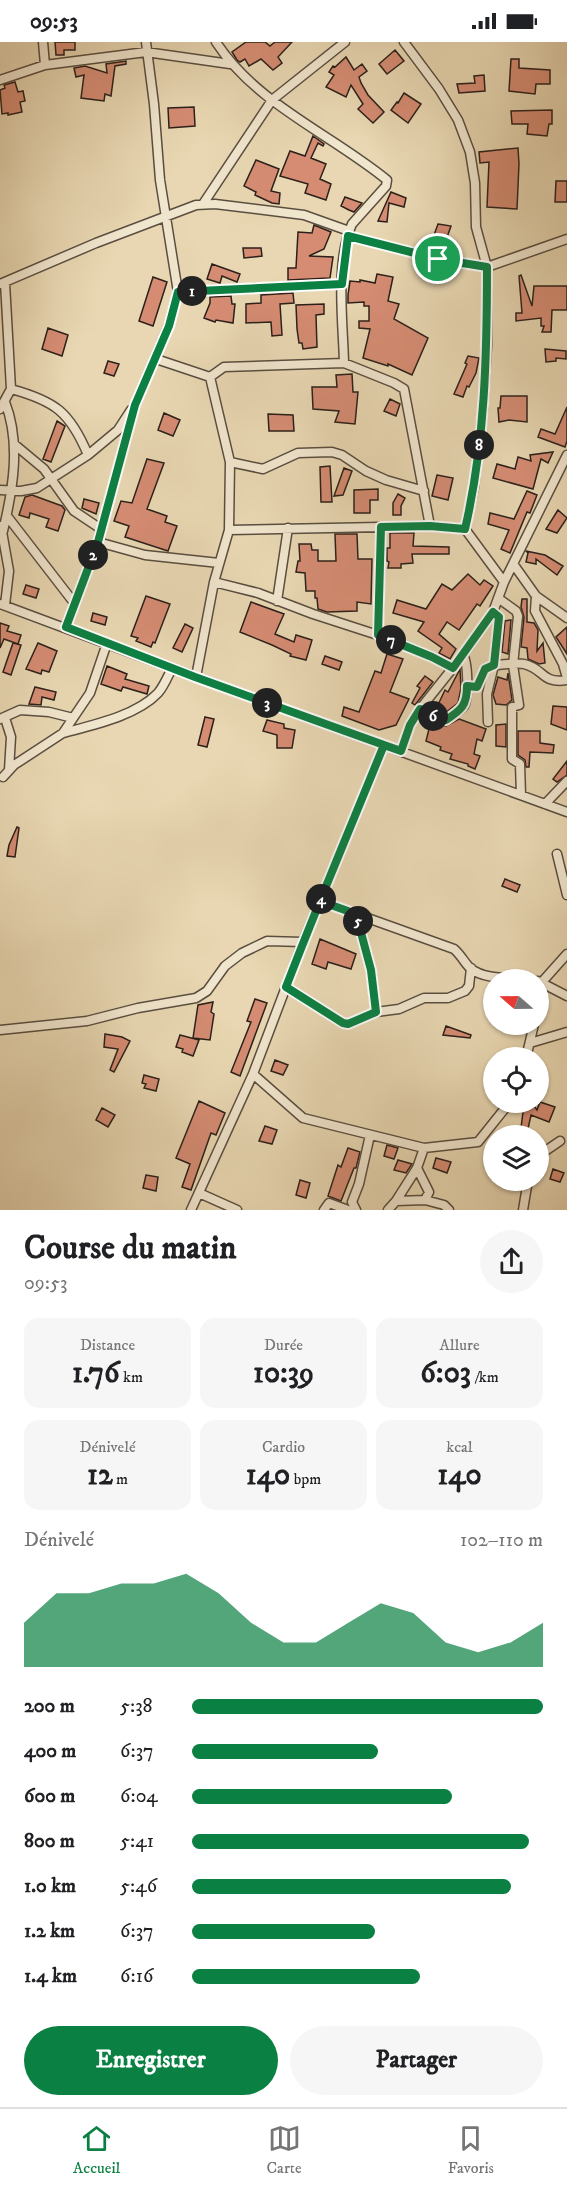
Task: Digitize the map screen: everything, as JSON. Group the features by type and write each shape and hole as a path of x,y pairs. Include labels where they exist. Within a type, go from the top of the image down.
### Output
{"street":[{"path":"43,42 45,65"},
{"path":"66,627 98,542 135,405 169,326 178,292 160,180 146,42"},
{"path":"216,42 230,64 272,99 387,180 387,186 352,224 349,234 342,284 344,363"},
{"path":"202,204 272,99 345,42"},
{"path":"404,42 439,89 458,120 470,152 475,183 476,227 487,267 487,346 483,409 474,487 465,529 504,582"},
{"path":"0,80 45,65 147,52 230,64"},
{"path":"567,239 487,267 438,259 349,234 304,215 202,204 96,243 3,283 11,389 2,406 10,416 14,444 12,491 3,523 9,571 3,604 195,677 567,812"},
{"path":"178,292 342,284"},
{"path":"156,359 210,377"},
{"path":"210,377 224,367 344,363 404,389 430,526"},
{"path":"195,677 214,582 229,530 230,462 210,377"},
{"path":"11,389 38,397 59,409 78,432 88,455"},
{"path":"0,490 29,490 52,478 88,455 118,430 135,405"},
{"path":"14,444 52,478 74,511 101,529"},
{"path":"230,462 263,469 298,453 332,452 342,455 366,471 386,480 423,491"},
{"path":"401,751 410,725 420,709 463,655 493,612 504,582 567,455"},
{"path":"3,523 75,604"},
{"path":"229,530 430,526 465,529"},
{"path":"378,635 381,527"},
{"path":"277,601 288,528"},
{"path":"98,542 145,555 219,563"},
{"path":"514,565 536,596 567,618"},
{"path":"214,582 258,593 378,635 453,668"},
{"path":"467,686 477,687 485,669 494,665 522,663 539,669 548,680 556,682 567,679 564,656 536,610 536,596"},
{"path":"498,598 518,613 513,665 519,705 511,708 512,759 520,764 521,795"},
{"path":"488,722 487,694 494,665 499,617 493,612"},
{"path":"63,733 90,693 107,643"},
{"path":"420,709 447,720 464,706 468,666 463,655"},
{"path":"73,718 49,712 20,710 2,719 11,736 6,774 14,765 63,733 103,723 143,704 159,692 172,668"},
{"path":"191,1210 253,1074 303,942 384,745"},
{"path":"545,804 567,781"},
{"path":"556,854 567,895"},
{"path":"320,901 454,949 471,968 483,974"},
{"path":"356,914 371,970 376,1012"},
{"path":"0,1030 87,1021 138,1008 196,998 207,992 225,966 242,952 267,941 303,942"},
{"path":"549,971 567,954"},
{"path":"286,987 348,1024 376,1012 399,1009 424,998 441,999 465,991 469,986 471,968"},
{"path":"549,987 567,996"},
{"path":"530,1043 567,1032"},
{"path":"529,1047 532,1035"},
{"path":"253,1074 303,1118 424,1148 478,1142 502,1113"},
{"path":"356,1210 352,1202 359,1184 370,1136"},
{"path":"549,1148 560,1141"},
{"path":"388,1210 396,1202 417,1168 424,1148"},
{"path":"417,1168 429,1192 425,1200"},
{"path":"523,1210 526,1191"},
{"path":"199,1193 237,1210"},
{"path":"396,1202 425,1200 444,1205 449,1210"},
{"path":"324,1210 329,1203 348,1210"}],"building":[{"path":"55,42 75,42 75,50 64,50 64,55 56,55"},
{"path":"246,42 265,42 270,46 275,42 292,42 278,57 282,63 273,70 261,59 249,66 245,59 240,62 237,60 232,52"},
{"path":"395,50 404,61 387,74 379,64"},
{"path":"346,57 354,70 362,64 367,71 359,77 361,83 368,95 384,112 373,123 358,109 363,104 351,85 346,97 326,87 334,75 329,72 333,66 335,67"},
{"path":"511,59 519,59 519,68 550,70 550,84 536,84 535,94 509,91"},
{"path":"126,61 126,64 115,66 111,96 105,94 104,101 81,98 84,75 76,77 74,68 85,66 107,73 106,64"},
{"path":"484,75 485,91 459,93 457,84 475,83 474,76"},
{"path":"15,82 18,92 23,91 25,101 20,102 22,112 2,114 0,90 5,88 4,85"},
{"path":"404,93 421,104 408,123 391,110"},
{"path":"194,107 195,126 169,128 168,108"},
{"path":"552,110 552,124 549,124 547,136 527,134 528,124 512,124 511,111"},
{"path":"313,136 324,144 323,146 318,143 311,158 326,164 320,179 331,184 326,200 305,193 308,184 280,176 290,151 305,156"},
{"path":"518,148 517,209 487,207 489,162 480,163 479,152"},
{"path":"256,160 279,169 271,191 280,193 279,204 255,195 256,192 244,186"},
{"path":"556,181 567,181 567,202 555,202"},
{"path":"391,192 406,198 404,207 389,203 387,222 378,221"},
{"path":"345,197 362,203 354,212 341,206"},
{"path":"438,224 451,226 446,240 434,235"},
{"path":"314,225 331,232 324,249 309,256 333,257 330,278 288,280 288,268 296,268 298,232 312,233"},
{"path":"243,248 261,248 262,256 244,258"},
{"path":"212,264 240,274 237,282 222,276 220,283 207,279"},
{"path":"377,274 393,277 388,301 399,304 394,319 428,338 412,375 388,364 388,366 363,358 370,329 359,328 359,321 369,321 369,306 364,306 364,302 348,303 350,281 375,283"},
{"path":"521,275 532,306 534,286 567,286 567,310 552,310 551,332 542,332 544,326 541,326 541,318 516,321 516,313 522,313 519,276"},
{"path":"153,277 167,282 153,326 139,321"},
{"path":"293,293 294,303 280,304 282,335 272,336 271,322 246,323 246,304 261,303 261,295"},
{"path":"231,296 232,304 235,304 233,323 216,320 215,322 204,318 210,297"},
{"path":"324,304 324,314 316,315 317,347 303,349 302,343 299,343 296,305"},
{"path":"48,328 68,335 62,356 42,349"},
{"path":"545,349 566,351 566,359 556,358 556,361 546,362"},
{"path":"468,356 479,358 476,373 463,397 454,394 467,364 465,363"},
{"path":"108,361 119,364 114,376 104,373"},
{"path":"352,374 353,392 358,392 355,424 335,422 339,411 313,409 312,387 337,387 336,375"},
{"path":"501,396 527,396 527,422 509,420 499,422 498,408 500,408"},
{"path":"390,399 400,404 396,416 384,411"},
{"path":"567,407 565,447 538,437 541,429 555,434"},
{"path":"164,413 180,420 173,436 158,430"},
{"path":"268,414 293,415 294,431 269,431"},
{"path":"57,421 65,426 51,462 43,459"},
{"path":"553,452 548,463 541,459 533,489 493,478 497,464 515,469 518,457 531,461 530,455"},
{"path":"147,459 164,463 147,509 167,516 165,522 177,526 168,551 125,537 129,526 114,521 121,501 132,503"},
{"path":"330,466 332,502 321,502 320,467"},
{"path":"344,468 352,471 343,495 334,496"},
{"path":"437,475 453,478 448,500 432,496"},
{"path":"378,489 378,500 370,500 370,513 354,513 354,490"},
{"path":"527,491 537,495 530,513 527,512 510,553 501,549 509,530 488,524 490,513 514,519"},
{"path":"398,494 405,498 401,506 401,515 393,515 393,503"},
{"path":"32,495 62,506 65,510 58,531 46,527 49,519 30,513 29,518 19,515 25,497"},
{"path":"84,499 99,503 96,514 82,508"},
{"path":"558,510 567,518 557,533 546,529"},
{"path":"390,533 414,533 413,546 449,547 449,554 412,554 413,563 401,564 401,568 388,568 387,548 390,548"},
{"path":"335,534 357,534 358,559 372,559 371,604 357,602 357,611 327,612 318,609 315,591 306,591 305,573 296,572 298,561 300,561 299,544 311,544 312,550 318,550 318,561 336,561"},
{"path":"526,551 545,555 563,566 557,575 536,559 536,564 526,562 528,553"},
{"path":"468,574 480,585 484,580 493,586 480,606 477,604 459,630 447,622 439,634 456,649 450,659 439,653 442,648 418,631 424,622 393,613 397,600 426,609 442,584 452,590"},
{"path":"26,585 39,589 36,598 23,594"},
{"path":"146,596 170,604 155,643 153,642 151,647 136,641 138,638 131,636"},
{"path":"522,599 527,599 527,622 534,623 538,630 537,651 543,643 545,663 539,664 528,659 527,648 521,647 524,617 521,607"},
{"path":"251,602 284,614 275,634 294,642 296,635 312,640 306,660 290,656 291,654 240,632"},
{"path":"93,613 107,617 105,625 91,621"},
{"path":"511,620 508,654 502,652 505,621"},
{"path":"0,623 9,626 7,631 21,635 18,644 4,639 0,648"},
{"path":"185,624 193,628 182,652 173,648"},
{"path":"567,627 567,654 556,637"},
{"path":"13,643 21,645 11,675 3,672"},
{"path":"38,643 57,651 49,672 42,670 41,674 26,669"},
{"path":"387,654 403,659 390,692 409,699 396,725 379,730 342,716 344,707 359,712 375,671 381,673"},
{"path":"325,656 342,662 339,670 322,664"},
{"path":"107,666 127,674 125,679 149,686 147,694 123,687 121,691 101,684"},
{"path":"460,669 461,688 458,703 445,713 436,709 445,690 448,692"},
{"path":"508,673 512,700 506,705 496,704 493,695 498,677 507,680"},
{"path":"425,676 433,682 415,705 412,703 420,688 417,686"},
{"path":"35,687 56,692 54,700 42,697 41,705 29,704"},
{"path":"553,706 567,707 567,730 551,724"},
{"path":"205,717 214,719 207,747 198,745"},
{"path":"459,719 486,729 482,741 477,739 474,754 480,756 475,769 468,764 450,759 452,754 426,741 431,721 446,726"},
{"path":"267,720 284,724 284,728 295,730 292,748 277,748 277,735 263,731"},
{"path":"506,724 506,747 496,746 496,725"},
{"path":"518,731 540,731 540,743 554,745 553,753 530,752 529,767 526,767 525,760 518,755"},
{"path":"567,761 567,775 557,782 553,779"},
{"path":"17,827 19,828 15,857 7,856 9,845"},
{"path":"505,879 520,885 517,892 502,886"},
{"path":"320,939 356,954 351,969 328,962 326,969 312,964"},
{"path":"255,999 267,1003 240,1076 231,1072 251,1022 247,1021"},
{"path":"213,1002 211,1012 214,1014 210,1040 193,1038 198,1005"},
{"path":"446,1026 471,1035 470,1038 443,1035"},
{"path":"105,1034 130,1041 114,1072 110,1070 118,1049 104,1047"},
{"path":"180,1035 199,1040 193,1056 176,1047"},
{"path":"275,1060 288,1065 283,1075 271,1071"},
{"path":"144,1075 159,1079 156,1091 144,1088 146,1084 142,1083"},
{"path":"199,1101 225,1113 216,1135 211,1133 191,1190 182,1187 190,1164 176,1158"},
{"path":"549,1105 555,1107 549,1122 531,1115 529,1125 521,1125 523,1113 549,1113"},
{"path":"102,1108 115,1115 108,1127 96,1120"},
{"path":"265,1126 277,1130 272,1144 259,1141"},
{"path":"387,1145 398,1148 394,1159 384,1156"},
{"path":"348,1148 360,1152 356,1168 354,1168 341,1201 328,1196 338,1165 341,1167"},
{"path":"436,1158 451,1162 447,1173 433,1168"},
{"path":"398,1160 412,1164 406,1173 394,1170"},
{"path":"553,1169 564,1173 560,1182 550,1179"},
{"path":"146,1175 158,1177 156,1191 143,1188"},
{"path":"300,1180 310,1183 306,1198 296,1195"}],"route":[{"path":"438,259 348,236 342,284 178,292 169,326 135,405 98,542 66,627 195,677 384,745 303,942 286,987 348,1024 376,1012 371,970 356,914 320,901 384,745 401,751 410,725 420,709 432,716 447,720 464,706 467,686 476,688 485,669 494,665 499,626 499,617 493,612 453,668 378,635 381,527 430,526 465,529 474,487 483,409 487,346 487,267 438,259"}]}
